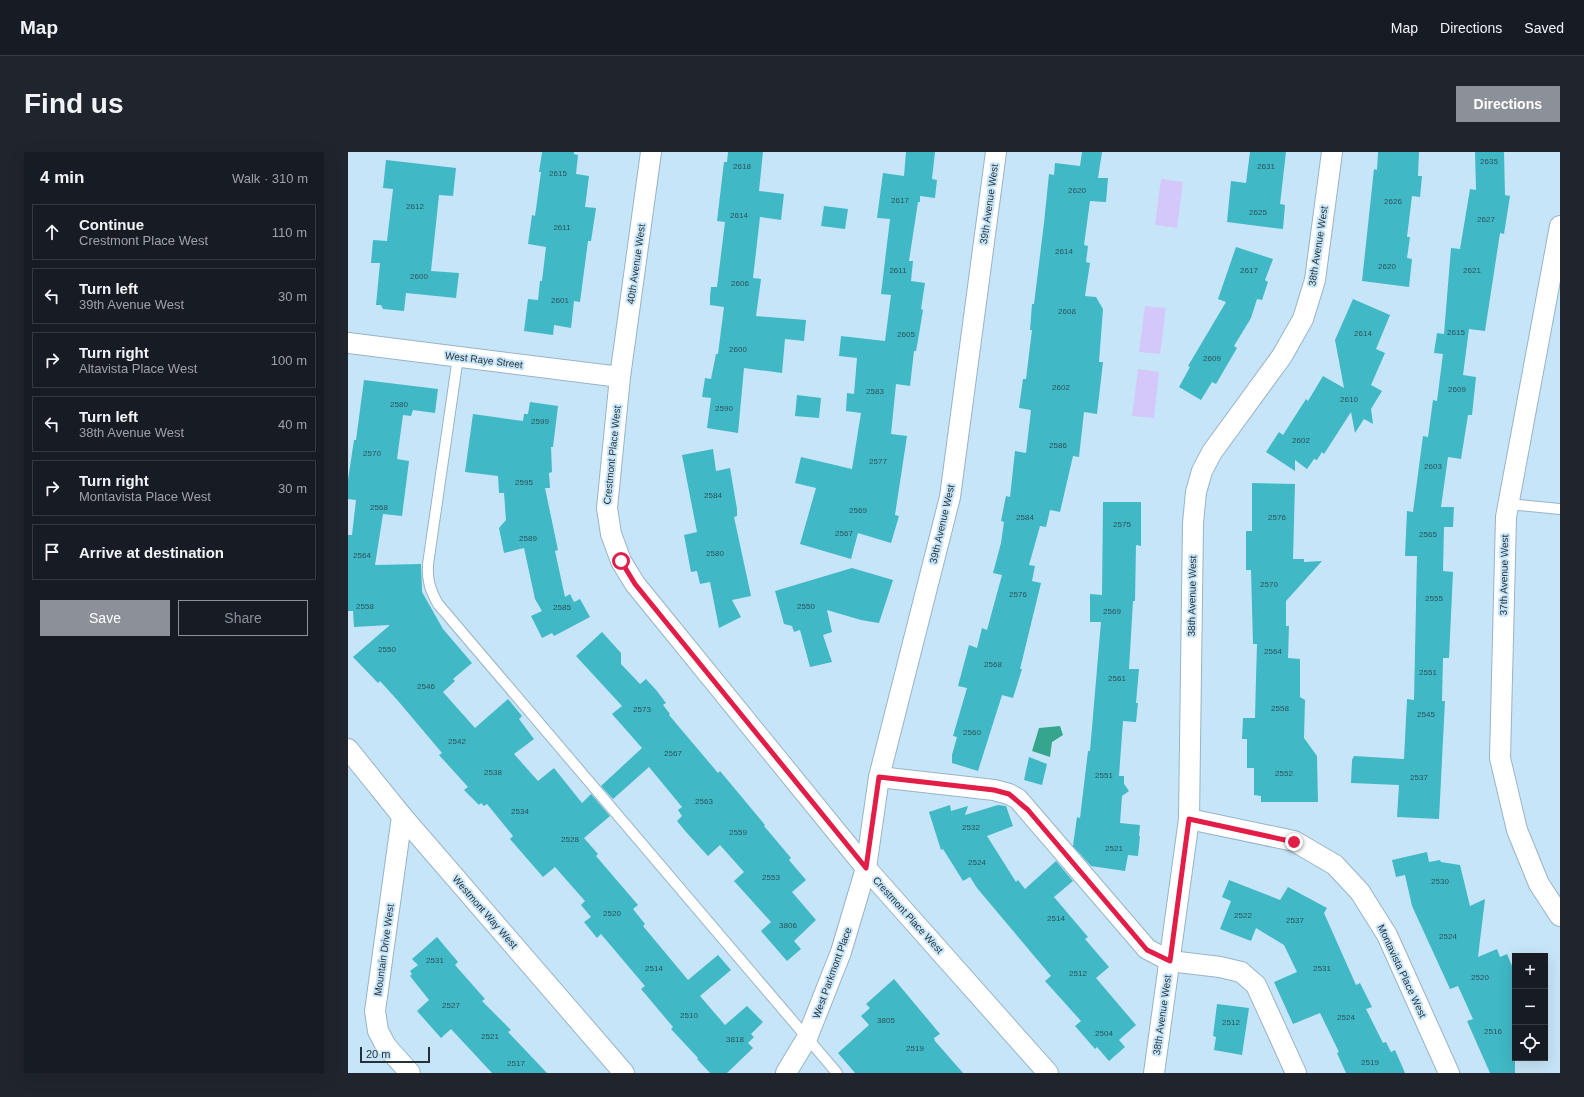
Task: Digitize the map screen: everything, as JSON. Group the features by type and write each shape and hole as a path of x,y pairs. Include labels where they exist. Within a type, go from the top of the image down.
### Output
{"street":[{"name":"40th Avenue West","path":"620,377 652,152"},
{"name":"39th Avenue West","path":"866,868 879,777 950,497 996,152"},
{"name":"38th Avenue West","path":"1154,1073 1189,819 1193,523 1196,492 1202,471 1212,452 1282,356 1303,319 1315,280 1332,152"},
{"name":"37th Avenue West","path":"1560,226 1506,517 1500,758 1517,830 1539,884 1560,916"},
{"name":"West Raye Street","path":"348,343 620,377"},
{"name":"Crestmont Place West","path":"620,377 606,508 611,534 621,561 635,584 866,868 1048,1073"},
{"name":"Westmont Way West","path":"348,749 402,816 624,1073"},
{"path":"879,777 994,790 1009,794 1028,810 1147,950 1170,961 1220,967 1241,972 1256,985 1296,1073"},
{"name":"Mountain Drive West","path":"402,816 375,1011 378,1031 386,1046 410,1073"},
{"name":"Montavista Place West","path":"1189,819 1294,842 1335,865 1360,892 1387,935 1449,1073"},
{"name":"West Parkmont Place","path":"786,1073 807,1038 841,952 866,868"}],"lane":[{"path":"458,356 428,564 427,577 430,591 443,610 837,1073"},
{"path":"1509,504 1560,509"}],"shaded area":[{"path":"1161,179 1183,182 1177,228 1155,225"},
{"path":"1145,306 1166,308 1160,354 1139,352"},
{"path":"1138,369 1159,372 1154,418 1132,416"},
{"path":"1060,726 1063,735 1052,742 1050,757 1032,751 1039,728"}],"building":[{"path":"542,152 574,152 574,154 578,155 576,174 589,176 585,207 596,208 591,241 588,241 580,302 574,301 571,328 554,325 553,335 524,331 528,299 538,300 546,247 528,244 532,215 535,216"},
{"path":"728,152 763,152 759,191 784,194 781,220 760,217 753,278 761,279 756,316 806,320 804,341 785,339 782,373 744,368 738,433 707,428 711,398 702,397 705,378 711,379 716,354 718,354 724,307 710,305 710,297 711,287 717,287 725,222 717,221 724,162 727,162"},
{"path":"906,152 935,152 932,179 937,180 935,198 920,196 909,261 913,261 911,281 925,283 921,309 923,310 916,351 914,351 910,386 896,384 891,434 907,436 895,515 899,516 891,543 858,533 851,559 800,544 816,488 795,483 801,457 852,469 861,413 846,411 847,393 854,394 857,358 839,356 841,336 885,341 891,295 881,294 890,219 877,218 883,173 904,176"},
{"path":"1082,152 1102,152 1098,178 1108,178 1106,202 1090,201 1084,245 1088,246 1086,262 1090,263 1085,296 1096,297 1103,309 1099,362 1103,362 1097,414 1084,412 1079,457 1073,456 1060,512 1050,510 1046,527 1040,526 1029,565 1035,566 1032,581 1041,583 1020,669 1022,669 1013,698 1002,695 978,771 952,763 952,755 957,737 953,736 967,688 958,686 969,645 977,648 982,628 987,630 1002,575 993,573 1001,543 1004,522 1001,521 1006,496 1010,497 1015,451 1026,453 1031,410 1019,408 1023,379 1026,379 1032,330 1030,330 1032,304 1034,304 1049,174 1054,175 1055,163 1080,166"},
{"path":"1250,152 1286,152 1280,204 1285,205 1283,229 1227,222 1231,181 1246,183"},
{"path":"1378,152 1419,152 1418,176 1422,176 1420,197 1412,196 1407,237 1410,237 1407,258 1412,259 1409,287 1362,281 1374,169 1377,170"},
{"path":"1475,152 1504,152 1505,195 1510,196 1504,234 1500,233 1485,331 1469,329 1463,375 1476,377 1472,415 1468,415 1461,459 1448,457 1441,507 1454,507 1453,527 1444,527 1443,571 1453,572 1449,658 1443,658 1442,701 1445,701 1439,819 1397,817 1399,785 1351,783 1352,760 1354,756 1404,759 1407,699 1414,700 1417,556 1405,556 1407,511 1413,512 1423,436 1428,437 1433,400 1437,401 1443,354 1434,353 1437,333 1444,334 1451,248 1460,249 1470,189 1476,190"},
{"path":"386,160 456,168 453,196 439,195 431,271 459,273 456,298 406,293 404,311 383,309 381,305 376,305 380,263 371,263 373,240 387,241 393,189 383,188"},
{"path":"824,206 848,209 845,229 821,226"},
{"path":"1236,247 1273,259 1265,280 1268,282 1262,300 1257,299 1251,318 1234,346 1237,348 1216,384 1212,382 1201,400 1179,387 1190,367 1188,366 1226,302 1218,299"},
{"path":"1353,299 1390,315 1376,349 1385,353 1371,385 1382,391 1371,409 1373,424 1364,419 1355,433 1351,412 1324,454 1322,452 1317,460 1314,459 1307,469 1295,460 1295,471 1266,452 1279,432 1283,435 1306,399 1308,401 1323,376 1344,388 1335,340"},
{"path":"364,380 438,389 435,413 413,410 411,416 403,415 397,459 409,461 402,516 383,514 375,565 421,564 422,592 443,629 472,663 453,679 455,681 443,692 475,728 508,699 522,716 519,719 534,739 514,754 538,781 554,768 582,803 591,794 610,816 584,838 598,854 596,856 638,905 633,909 645,924 643,926 688,980 718,955 731,970 700,996 725,1025 747,1006 763,1022 751,1034 754,1037 748,1043 753,1048 727,1073 710,1073 697,1059 698,1058 671,1029 673,1027 641,989 645,986 601,934 597,938 584,922 591,917 581,905 585,901 555,867 543,877 510,839 513,836 487,804 484,806 481,803 479,805 464,790 468,787 439,755 442,753 399,702 380,681 378,683 353,657 390,625 354,627 353,611 348,611 348,535 352,535 356,500 348,499 348,480 354,440 356,440"},
{"path":"797,395 821,398 819,418 795,416"},
{"path":"530,402 558,406 553,447 551,447 552,472 549,473 550,488 545,488 558,550 555,551 565,597 570,594 574,602 580,599 590,617 554,636 552,633 542,638 531,616 542,611 535,599 524,548 504,553 499,528 506,520 504,493 499,493 498,476 465,472 473,414 523,421 524,414 528,414"},
{"path":"713,449 716,471 730,468 737,509 737,516 734,517 751,596 732,600 741,617 719,628 710,582 700,584 697,571 691,572 684,535 697,532 682,455"},
{"path":"1252,483 1295,484 1293,559 1304,559 1304,562 1322,561 1286,601 1286,626 1289,626 1288,658 1300,659 1300,697 1305,700 1304,738 1317,756 1318,802 1261,802 1261,796 1254,795 1254,768 1247,768 1247,739 1242,739 1243,718 1255,718 1257,644 1253,644 1251,570 1246,570 1246,531 1252,531"},
{"path":"1103,502 1141,502 1141,546 1136,545 1135,601 1133,601 1129,669 1139,669 1136,703 1138,703 1136,722 1123,721 1119,776 1124,776 1124,784 1129,791 1122,796 1120,823 1140,825 1140,836 1138,856 1128,855 1125,871 1091,866 1073,846 1077,817 1080,818 1088,751 1090,751 1101,622 1090,622 1090,594 1102,595"},
{"path":"852,568 893,580 879,623 861,620 827,610 832,632 823,635 832,662 810,667 800,630 794,632 792,626 784,624 775,591"},
{"path":"602,632 621,653 621,664 640,684 646,679 657,691 666,703 663,705 670,714 669,715 718,773 720,771 765,825 764,826 791,858 789,860 806,880 792,892 816,920 794,941 801,949 787,961 761,931 771,922 734,881 744,872 720,845 708,856 686,832 677,821 682,816 678,810 682,807 649,767 613,799 601,786 642,748 612,714 622,706 576,656"},
{"path":"1029,757 1047,764 1042,785 1024,780"},
{"path":"950,805 951,811 968,806 965,815 998,805 1006,806 1013,826 987,836 1016,882 1018,880 1025,889 1056,861 1073,881 1054,897 1088,937 1085,939 1109,967 1096,978 1136,1025 1119,1040 1125,1047 1109,1061 1097,1047 1095,1049 1075,1026 1081,1021 1045,981 1051,976 977,888 970,877 963,881 943,849 941,850 929,812"},
{"path":"1427,852 1429,862 1440,860 1441,862 1460,865 1470,906 1485,899 1478,957 1497,949 1500,957 1507,954 1512,966 1512,1061 1515,1061 1515,1073 1490,1073 1467,1021 1473,1019 1458,986 1450,989 1412,906 1405,875 1396,877 1392,860"},
{"path":"1229,880 1280,900 1288,887 1327,908 1324,913 1356,985 1360,983 1372,1007 1366,1009 1383,1043 1386,1042 1391,1052 1395,1050 1405,1073 1346,1073 1337,1053 1339,1052 1320,1013 1293,1024 1274,982 1297,972 1284,945 1256,928 1251,941 1220,929 1231,901 1222,897"},
{"path":"437,937 458,962 455,965 485,999 482,1001 511,1030 508,1032 547,1073 492,1073 451,1029 441,1038 417,1011 429,1000 410,976 412,974 410,971 418,965 412,959"},
{"path":"894,979 940,1034 934,1038 935,1041 963,1073 855,1073 838,1053 869,1025 861,1016 870,1008 866,1004"},
{"path":"1217,1004 1249,1008 1242,1055 1214,1050 1216,1037 1213,1036"}],"route":[{"path":"621,561 635,584 866,868 879,777 994,790 1009,794 1018,799 1028,810 1147,950 1170,961 1189,819 1294,842"}]}
